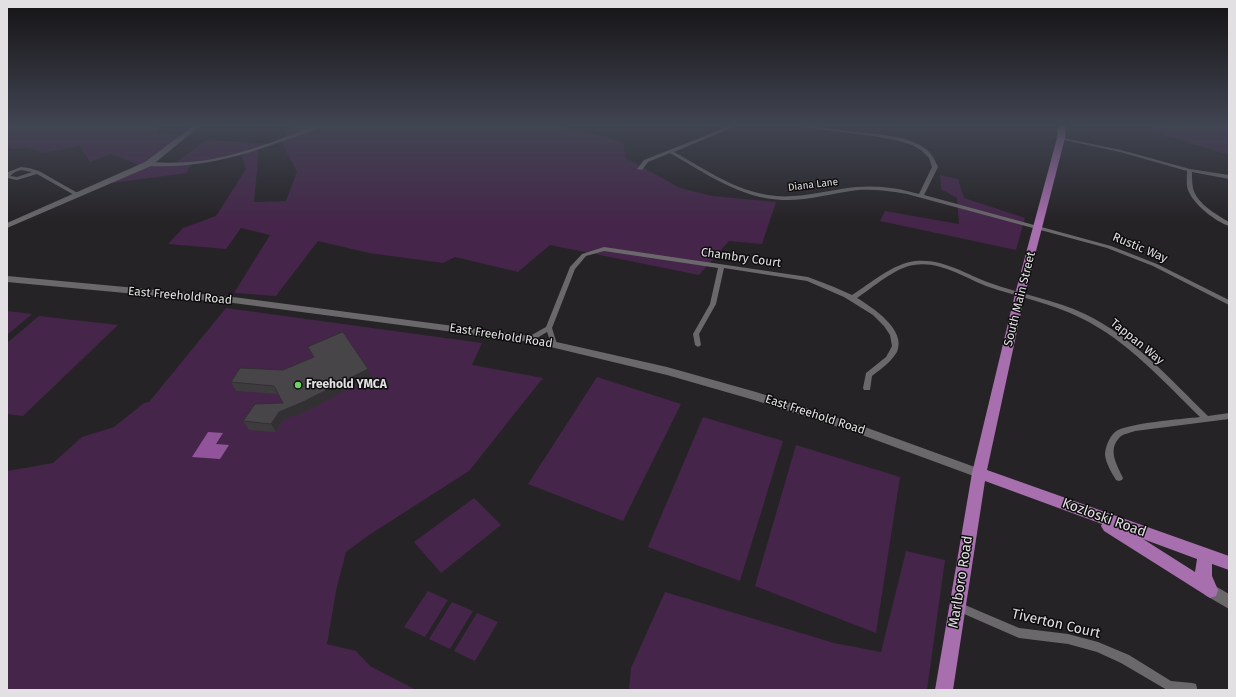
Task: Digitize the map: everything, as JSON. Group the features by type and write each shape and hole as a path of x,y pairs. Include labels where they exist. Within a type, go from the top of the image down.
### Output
{"main road":[{"path":"7,226 148,164 155,159"},
{"name":"South Main Street","path":"979,473 1020,294 1056,159"},
{"name":"East Freehold Road","path":"7,280 233,300 530,339 667,371 756,396 858,429 979,473"},
{"name":"Kozloski Road","path":"979,473 1229,563"},
{"name":"Marlboro Road","path":"944,690 979,473"},
{"path":"1067,505 1119,532 1229,602"},
{"path":"1206,555 1202,572 1206,584 1210,590"}],"street":[{"path":"148,164 172,164 221,159"},
{"path":"640,169 646,161 652,159"},
{"name":"Diana Lane","path":"683,159 734,186 762,196 783,198 798,197 869,188 896,190 1038,227"},
{"path":"921,196 934,170 935,164 933,159"},
{"path":"1148,159 1189,170 1229,177"},
{"path":"37,172 17,178 10,178 7,176 11,172 22,169 30,169 37,172 78,195"},
{"path":"1189,170 1191,190 1195,197 1213,214 1229,224"},
{"name":"Rustic Way","path":"1038,227 1089,240 1126,253 1155,265 1229,303"},
{"name":"Chambry Court","path":"549,328 572,268 584,255 604,249 808,279 825,284 852,299 880,317 891,329 894,336 895,346 893,352 889,358 869,375 867,388"},
{"name":"Tappan Way","path":"852,299 907,264 923,262 948,267 989,285 1069,310 1113,333 1137,352 1206,418"},
{"path":"698,345 696,334 707,317 712,304 721,266"},
{"path":"530,339 549,328 554,344"},
{"path":"1119,478 1109,461 1110,448 1118,434 1134,428 1229,416"},
{"name":"Tiverton Court","path":"957,606 1019,633 1068,639 1098,647 1125,659 1170,686 1192,688"}],"shaded area":[{"path":"88,159 100,159 90,162"},
{"path":"123,159 155,159 151,162 175,163 181,159 213,159 192,162 186,173 105,184 143,167"},
{"path":"243,159 258,159 254,202 286,201 297,172 290,159 627,159 680,188 712,196 776,202 762,244 729,241 699,275 550,245 518,272 455,257 443,263 369,253 318,241 276,296 234,293 270,235 241,228 226,249 168,244 183,228 216,216 246,169"},
{"path":"940,175 958,179 964,198 1025,218 1016,250 880,221 885,211 959,224 957,198 941,189"},
{"path":"226,308 482,343 472,365 543,378 469,471 369,535 346,552 336,591 327,644 356,651 370,666 416,690 7,690 7,471 53,463 82,437 114,427 144,403 149,402"},
{"path":"7,311 32,314 7,335"},
{"path":"39,316 118,325 23,416 7,414 7,343"},
{"path":"597,377 681,404 623,521 528,484"},
{"path":"703,417 783,441 740,581 648,547"},
{"path":"208,432 223,433 216,444 229,445 220,459 192,457"},
{"path":"796,445 900,477 876,633 755,586"},
{"path":"474,498 501,525 441,573 414,542"},
{"path":"906,551 945,560 927,690 629,690 631,668 665,592 834,643 881,652"},
{"path":"428,591 448,600 425,637 404,627"},
{"path":"452,602 473,611 450,649 429,639"},
{"path":"477,613 498,622 475,661 454,651"}],"building":[{"name":"Freehold YMCA","path":"343,332 368,369 303,402 279,412 271,424 243,421 255,404 283,403 274,386 231,382 240,368 283,370 314,357 308,347"}],"place":[{"name":"Freehold YMCA","path":"298,385"}]}
